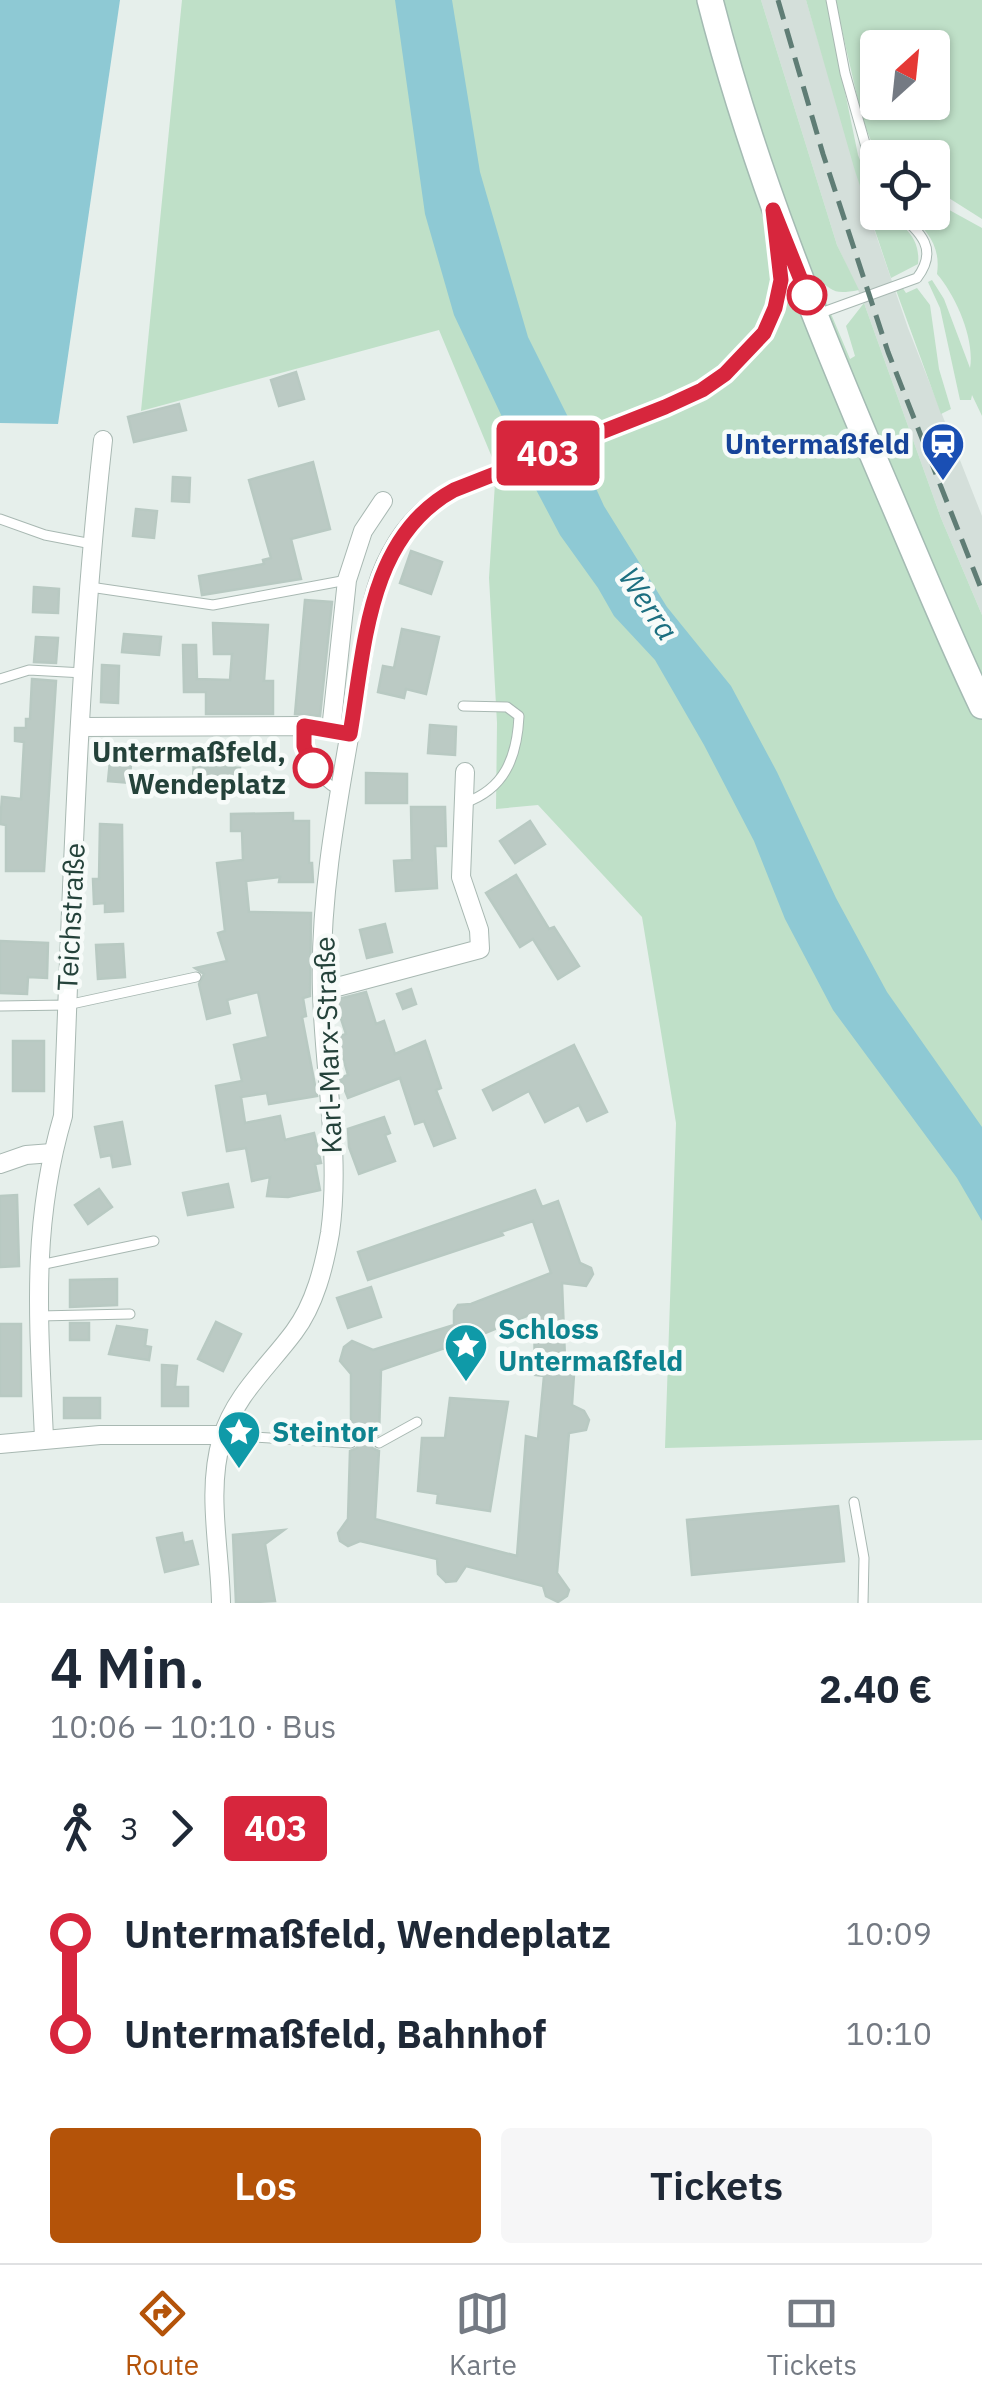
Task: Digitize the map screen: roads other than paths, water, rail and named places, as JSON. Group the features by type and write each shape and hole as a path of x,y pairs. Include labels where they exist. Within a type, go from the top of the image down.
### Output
{"main road":[{"path":"710,0 728,73 773,210 982,706"}],"street":[{"name":"Karl-Marx-Straße","path":"221,1603 214,1498 223,1436 250,1384 295,1331 310,1306 330,1233 333,1151 322,936 340,791 340,732 382,573 391,552 433,501 665,407 725,374 764,333 775,308 781,280 773,210"},
{"name":"Teichstraße","path":"44,1438 37,1266 52,1154 63,1116 80,727 103,440"},
{"path":"80,727 304,726 340,732 347,580 363,531 383,500"},
{"path":"322,991 480,949 479,930 461,878 466,772"},
{"path":"0,1164 26,1155 52,1154"},
{"path":"0,1444 44,1438 223,1436"}],"lane":[{"path":"831,0 845,73 864,140"},
{"path":"816,315 917,278 927,265 929,253 915,230"},
{"path":"0,518 44,535 92,544"},
{"path":"90,586 213,605 347,580"},
{"path":"0,679 29,670 84,674"},
{"path":"464,706 507,707 519,716 518,745 499,784 483,797 464,803"},
{"path":"304,726 307,758 320,777 340,791"},
{"path":"0,1006 67,1005 196,976"},
{"path":"37,1266 154,1241"},
{"path":"39,1316 130,1314"},
{"path":"378,1443 417,1422"},
{"path":"223,1436 351,1444"},
{"path":"854,1502 864,1558 863,1603"}],"water":[{"path":"0,0 120,0 58,424 0,423"},
{"path":"395,0 452,0 480,172 528,337 576,433 520,455 454,315 425,214"},
{"name":"Werra","path":"583,460 604,506 667,607 731,686 887,992 982,1127 982,1221 957,1178 833,1010 785,919 754,841 704,745 655,660 614,616 560,535 532,482"}],"railway":[{"path":"778,0 888,352 982,591"}],"place":[{"name":"Untermaßfeld","path":"943,482"},
{"name":"Untermaßfeld, Wendeplatz","path":"313,768"},
{"name":"Schloss Untermaßfeld","path":"466,1383"},
{"name":"Steintor","path":"239,1470"}]}
